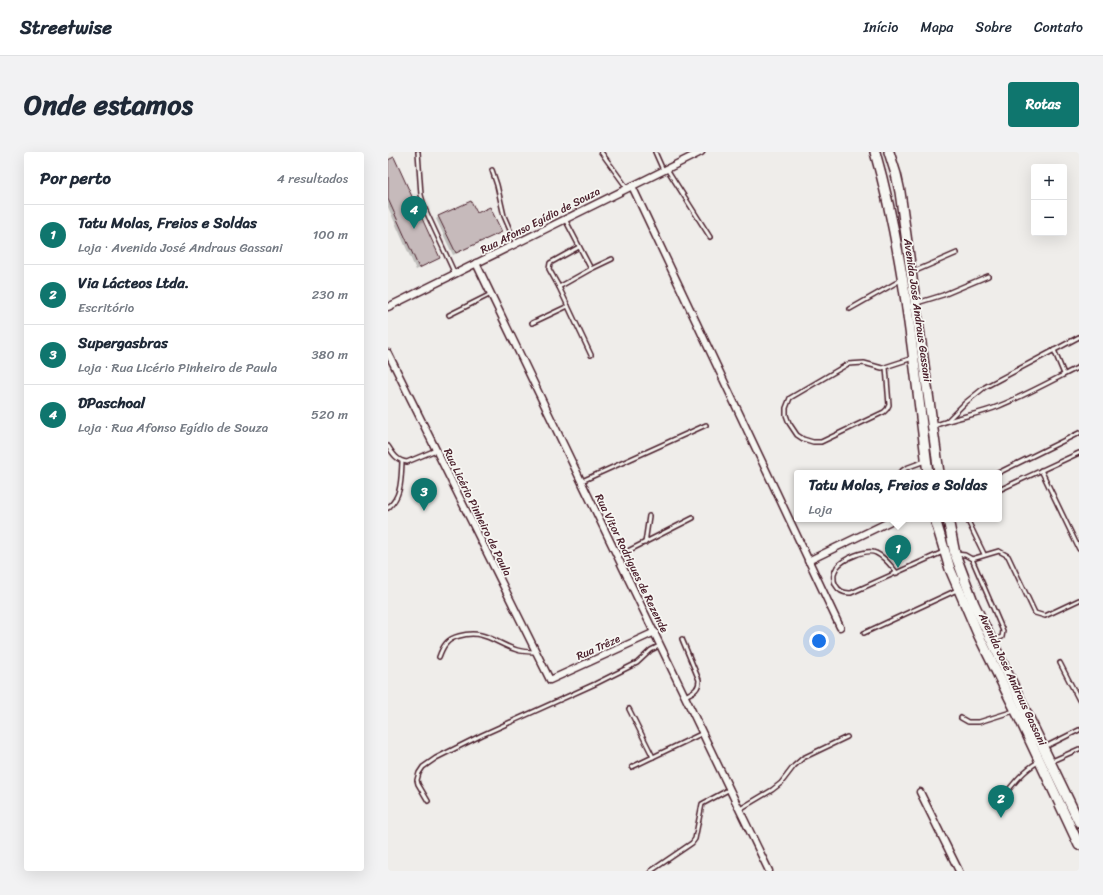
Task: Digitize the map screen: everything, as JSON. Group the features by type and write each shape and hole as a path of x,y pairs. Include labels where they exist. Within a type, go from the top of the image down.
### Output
{"main road":[{"name":"Avenida José Andraus Gassani","path":"875,152 882,178 902,279 909,294 916,304 939,470"},
{"name":"Avenida José Andraus Gassani","path":"889,152 900,192 911,272 909,294 913,358 928,470"},
{"path":"882,178 896,174"},
{"path":"921,421 932,422"},
{"name":"Avenida José Andraus Gassani","path":"936,522 944,551 983,644 1015,710 1041,753 1050,762 1079,822"},
{"name":"Avenida José Andraus Gassani","path":"949,522 955,554 974,604 992,641 1041,753 1079,845"}],"street":[{"name":"Rua Afonso Egídio de Souza","path":"388,307 701,152"},
{"path":"629,187 840,627"},
{"name":"Rua Vitor Rodrigues de Rezende","path":"476,263 769,871"},
{"name":"Rua Licério Pinheiro de Paula","path":"388,353 550,680"},
{"path":"808,560 889,522"},
{"name":"Rua Trêze","path":"550,680 655,632"},
{"path":"920,792 959,871"}],"lane":[{"path":"418,152 421,195 425,209 455,274"},
{"path":"601,152 629,187"},
{"path":"655,152 665,170 710,237"},
{"path":"492,170 498,185 504,216 516,244"},
{"path":"565,219 591,269"},
{"path":"579,247 550,263 549,270 559,287 591,355"},
{"path":"911,272 957,253"},
{"path":"559,287 612,259"},
{"path":"916,304 943,295 988,276"},
{"path":"850,309 902,279"},
{"path":"449,315 491,294"},
{"path":"532,323 568,306"},
{"path":"947,420 985,387 1079,337"},
{"path":"1054,350 1064,374"},
{"path":"886,367 889,405 884,412 821,442 812,442 803,439 797,435 789,423 786,415 786,408 790,398 848,364 864,363 877,368 886,367 913,358"},
{"path":"932,422 972,416 999,406 1079,367"},
{"path":"582,481 706,425"},
{"path":"1002,471 1079,433"},
{"path":"388,446 394,455 402,462 413,461 436,450"},
{"path":"1002,489 1079,453"},
{"path":"903,470 926,460"},
{"path":"388,508 398,497 401,486 402,462"},
{"path":"1041,470 1079,549"},
{"path":"645,543 649,516"},
{"path":"618,556 693,518"},
{"path":"968,522 984,554"},
{"path":"897,572 885,559 876,553 870,551 864,552 843,562 837,567 835,573 836,587 840,592 851,594 944,551"},
{"path":"955,554 965,555 972,558 999,551 1008,556 1035,613 1045,616 1079,600"},
{"path":"972,558 1003,631 1002,637 983,644"},
{"path":"864,633 959,589"},
{"path":"439,657 442,648 448,641 454,637 472,633 486,636 518,650 536,652"},
{"path":"682,639 699,680 699,688 685,696"},
{"path":"428,801 417,780 423,767 436,758 637,663 651,650 661,645"},
{"path":"1060,663 1079,700"},
{"path":"629,709 653,757"},
{"path":"960,718 968,722 979,722 1015,710"},
{"path":"999,802 1041,753 1079,730"},
{"path":"632,767 703,733"},
{"path":"740,809 781,783 794,766 803,758 848,737"},
{"path":"1050,762 1079,749"},
{"path":"651,871 692,843 695,839 702,804 730,789"}],"building":[{"path":"394,157 440,258 419,268 388,199 388,160"},
{"path":"471,201 477,213 490,207 502,232 456,253 438,216"}],"place":[{"name":"DPaschoal","path":"414,229"},
{"name":"Supergasbras","path":"424,511"},
{"name":"Tatu Molas, Freios e Soldas","path":"898,568"},
{"name":"Via Lácteos Ltda.","path":"1001,818"}]}
